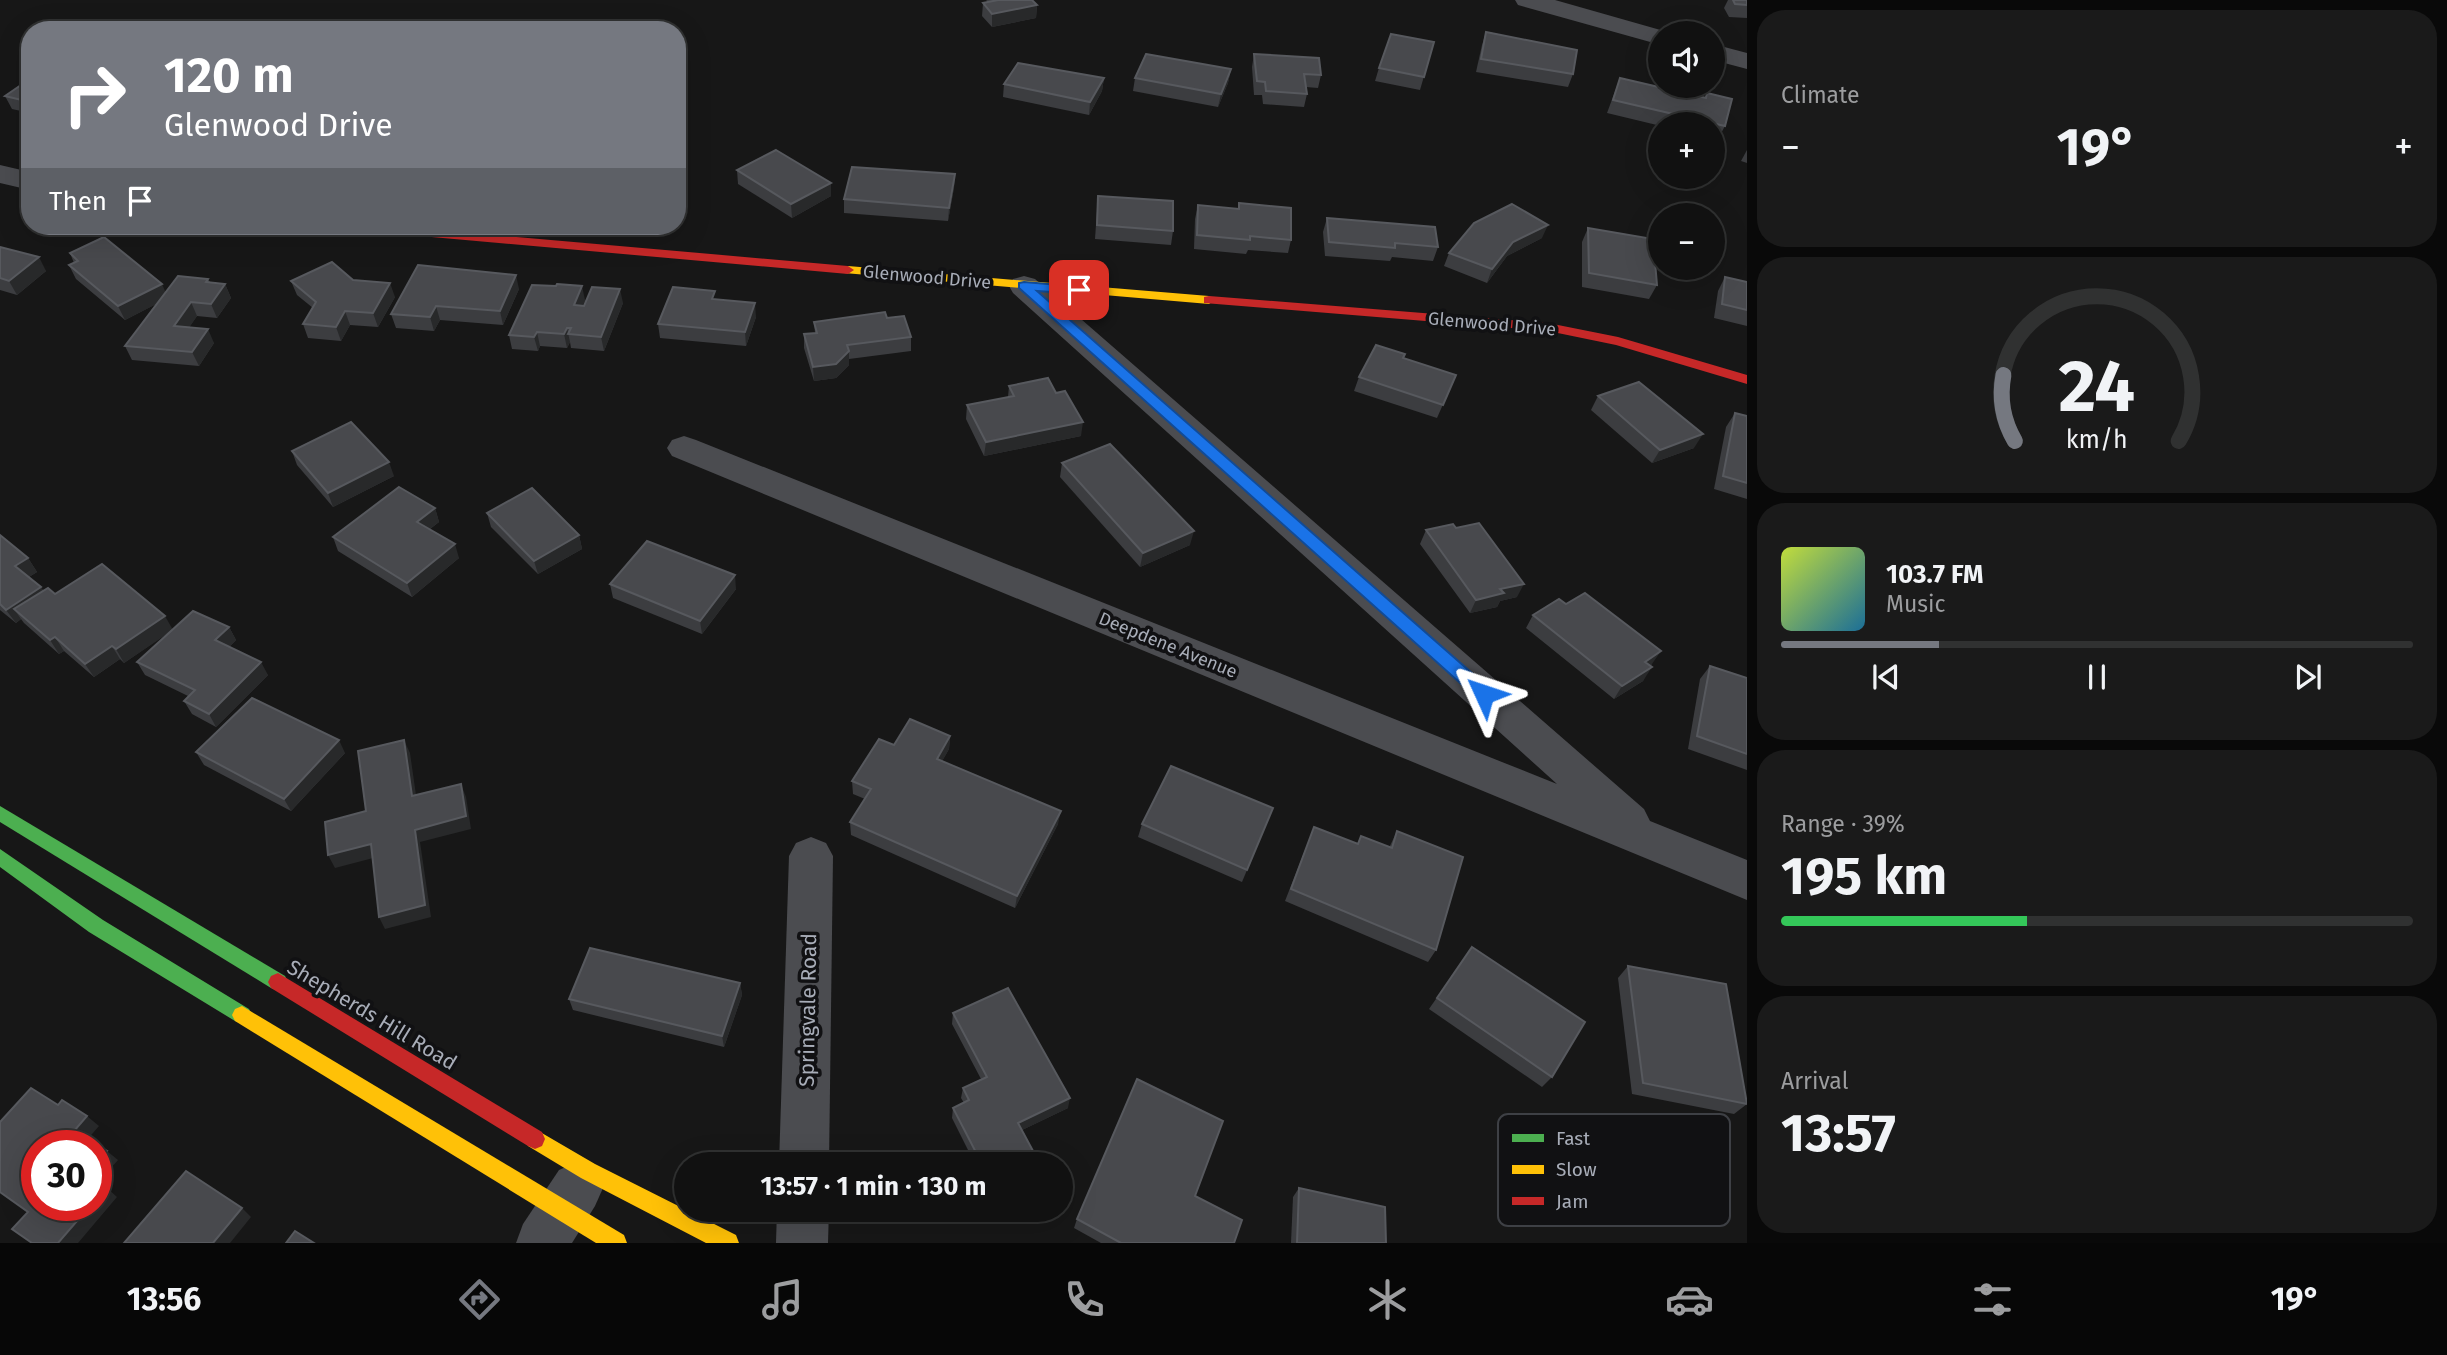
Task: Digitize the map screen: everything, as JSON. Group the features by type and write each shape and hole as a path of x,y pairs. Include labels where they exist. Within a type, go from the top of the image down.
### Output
{"street":[{"path":"1527,0 1648,33"},
{"path":"1725,55 1747,61"},
{"path":"0,174 21,179"},
{"name":"Glenwood Drive","path":"454,235 1024,286 1548,327 1618,341 1747,380"},
{"name":"Deepdene Avenue","path":"1024,286 1652,842"},
{"name":"Deepdene Avenue","path":"684,448 1747,880"},
{"name":"Shepherds Hill Road","path":"0,813 616,1243"},
{"name":"Springvale Road","path":"804,1152 811,856"},
{"name":"Shepherds Hill Road","path":"0,857 96,926 564,1209 728,1243"},
{"path":"802,1243 803,1222"}],"building":[{"path":"1032,0 1037,5 992,14 983,3"},
{"path":"1733,0 1747,0 1747,5 1735,4"},
{"path":"1486,32 1577,50 1573,74 1481,59"},
{"path":"1391,34 1434,42 1424,77 1379,68"},
{"path":"1146,54 1231,69 1221,94 1135,78"},
{"path":"1254,54 1319,58 1321,75 1304,74 1307,94 1266,91 1265,82 1257,81"},
{"path":"1018,63 1104,78 1090,102 1004,84"},
{"path":"1620,78 1648,85 1648,98 1732,99 1725,126 1725,112 1665,112 1613,100"},
{"path":"21,85 21,100 5,96"},
{"path":"776,150 831,183 791,204 737,170"},
{"path":"852,167 955,174 949,208 844,199"},
{"path":"1098,196 1173,201 1173,231 1097,225"},
{"path":"1239,203 1291,208 1291,240 1250,236 1250,240 1197,235 1198,205 1239,209"},
{"path":"1512,204 1548,225 1513,242 1492,269 1449,253 1474,223"},
{"path":"1327,218 1435,227 1438,247 1395,243 1395,248 1329,242"},
{"path":"1588,228 1648,238 1648,280 1657,280 1657,285 1589,273"},
{"path":"104,237 162,284 118,306 69,265 78,261 70,253"},
{"path":"0,247 39,257 9,281 0,278"},
{"path":"332,262 353,280 390,283 373,313 345,311 336,327 303,324 316,302 291,281"},
{"path":"418,265 516,275 500,311 436,306 430,317 391,314"},
{"path":"178,276 225,284 211,304 191,302 174,326 208,329 192,352 125,346"},
{"path":"1725,277 1747,282 1747,310 1722,304"},
{"path":"532,285 582,286 574,305 584,306 592,287 620,289 601,337 568,334 571,328 567,328 564,334 537,332 534,337 509,335"},
{"path":"673,287 715,291 712,299 755,303 745,332 658,324"},
{"path":"885,312 887,318 904,316 911,337 847,345 849,351 836,364 813,367 804,334 817,333 814,322"},
{"path":"1376,345 1405,354 1403,358 1456,375 1443,405 1359,377"},
{"path":"1048,378 1056,393 1065,391 1083,422 986,442 967,405 1014,396 1009,386"},
{"path":"1639,382 1703,434 1660,450 1598,396"},
{"path":"1735,413 1747,416 1747,483 1723,476"},
{"path":"351,422 389,462 328,493 292,451"},
{"path":"1110,444 1194,531 1143,553 1062,463"},
{"path":"399,487 435,508 417,522 455,544 407,583 333,537"},
{"path":"532,488 579,535 534,561 487,513"},
{"path":"1479,523 1524,584 1500,589 1504,593 1476,600 1426,530 1453,524 1456,528"},
{"path":"0,535 28,558 15,566 41,587 6,610 0,604"},
{"path":"647,541 735,575 700,621 610,584"},
{"path":"102,564 165,616 116,649 112,646 85,664 55,637 50,640 14,609 48,588 55,594"},
{"path":"1585,593 1661,651 1645,662 1652,667 1622,686 1533,615 1559,599 1566,604"},
{"path":"193,611 229,627 215,640 261,662 209,714 184,701 195,690 137,662"},
{"path":"1710,666 1747,678 1747,754 1697,736"},
{"path":"252,698 339,740 284,799 196,752"},
{"path":"910,719 950,736 937,759 1061,811 1017,896 850,822 871,789 852,781 879,739 894,745"},
{"path":"404,740 412,796 461,784 466,816 415,830 425,905 379,917 371,844 328,855 325,822 366,811 358,751"},
{"path":"1171,766 1273,808 1247,870 1142,824"},
{"path":"1314,827 1358,844 1361,836 1392,848 1397,831 1463,857 1436,950 1291,889"},
{"path":"1472,947 1585,1022 1552,1077 1437,998"},
{"path":"590,948 740,983 722,1036 569,999"},
{"path":"1628,966 1726,984 1747,1104 1643,1083"},
{"path":"1008,988 1070,1098 1018,1123 1034,1152 976,1152 953,1108 969,1100 963,1088 987,1077 953,1013"},
{"path":"1137,1079 1223,1121 1195,1196 1242,1220 1234,1243 1121,1243 1077,1219"},
{"path":"31,1088 58,1105 62,1100 87,1116 75,1130 21,1130 21,1207 0,1192 0,1122"},
{"path":"186,1171 242,1208 213,1243 124,1243"},
{"path":"1299,1188 1385,1207 1386,1243 1297,1243"},
{"path":"21,1219 77,1221 58,1243 32,1243 12,1229"},
{"path":"295,1231 314,1243 286,1243"}],"traffic: fast":[{"path":"0,813 278,982"},
{"path":"0,857 96,926 242,1015"}],"traffic: slow":[{"path":"848,270 1209,300"},
{"path":"242,1015 616,1243"},
{"path":"535,1139 588,1171 728,1243"}],"traffic: jam":[{"path":"454,235 848,270"},
{"path":"1209,300 1548,327 1618,341 1747,380"},
{"path":"278,982 535,1139"}],"route":[{"path":"1079,290 1024,286 1484,694"}]}
